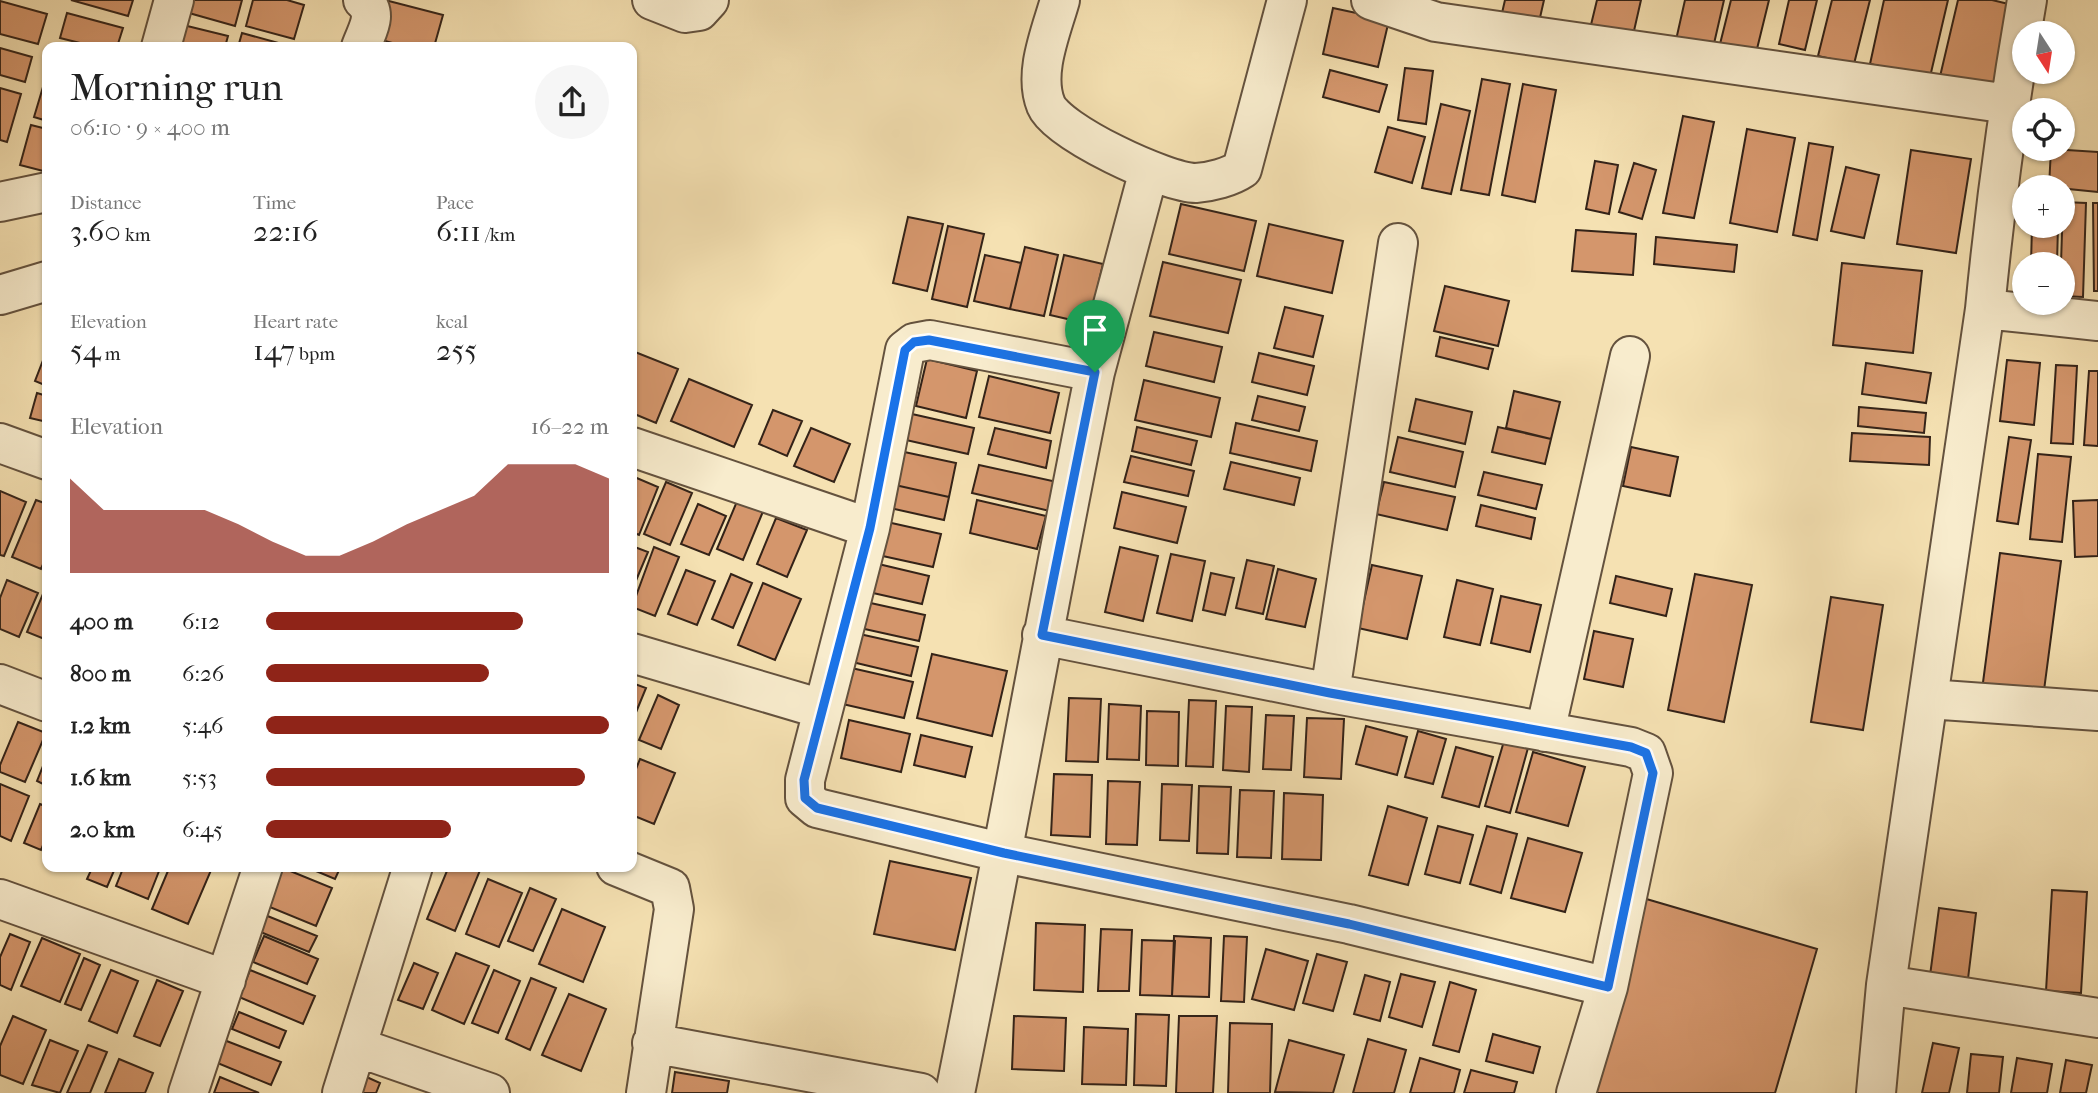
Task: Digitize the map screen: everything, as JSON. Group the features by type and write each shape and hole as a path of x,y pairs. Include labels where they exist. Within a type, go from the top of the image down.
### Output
{"street":[{"path":"162,42 174,0"},
{"path":"363,0 373,15 363,42"},
{"path":"652,0 685,13 699,11 709,0"},
{"path":"1060,0 1045,55 1041,88 1047,108 1056,121 1149,170 1195,183 1233,176 1242,169 1287,0"},
{"path":"1371,0 1436,22 2009,104"},
{"path":"1875,1093 1886,985 1985,309 2009,104 2027,0"},
{"path":"955,1093 1004,853 1042,635 1095,372 1149,170"},
{"path":"0,202 42,193"},
{"path":"1330,693 1398,243"},
{"path":"0,295 42,282"},
{"path":"1985,309 2098,321"},
{"path":"1095,372 929,340 914,342 905,350 870,528 804,780 805,798 817,808 1004,853 1349,924 1608,987"},
{"path":"1545,732 1630,356"},
{"path":"0,443 42,458"},
{"path":"637,449 870,528"},
{"path":"1042,635 1330,693 1631,747 1646,753 1653,773 1608,987 1576,1093"},
{"path":"637,654 822,709"},
{"path":"0,684 42,700"},
{"path":"1928,699 2098,711"},
{"path":"188,1093 261,872"},
{"path":"342,1093 411,872"},
{"path":"631,872 670,888 674,909 646,1093"},
{"path":"0,900 226,980"},
{"path":"1886,985 2098,1018"},
{"path":"652,1043 920,1093"},
{"path":"357,1047 490,1093"}],"building":[{"path":"71,0 133,0 128,16"},
{"path":"193,0 242,0 235,26 189,13"},
{"path":"253,0 287,0 304,5 294,39 246,26"},
{"path":"385,0 443,15 435,42 389,42 374,38"},
{"path":"1505,0 1544,0 1539,22 1502,13"},
{"path":"1597,0 1641,0 1631,44 1589,33"},
{"path":"1685,0 1724,0 1713,48 1676,40"},
{"path":"1731,0 1769,0 1756,53 1720,44"},
{"path":"1789,0 1817,0 1805,50 1779,44"},
{"path":"1832,0 1870,0 1854,64 1818,56"},
{"path":"1884,0 1948,0 1930,77 1870,64"},
{"path":"1958,0 1992,0 2021,7 2018,21 2012,21 2012,45 1999,100 1938,85"},
{"path":"0,1 47,14 38,44 0,34"},
{"path":"1333,8 1389,20 1378,67 1323,54"},
{"path":"67,13 123,28 119,42 76,42 60,38"},
{"path":"175,23 228,36 226,42 172,42"},
{"path":"242,33 275,42 239,42"},
{"path":"0,48 32,57 25,82 0,75"},
{"path":"1405,68 1433,71 1426,124 1398,120"},
{"path":"1330,70 1387,85 1379,112 1323,97"},
{"path":"1482,79 1510,84 1489,195 1461,190"},
{"path":"1523,84 1556,90 1535,202 1502,195"},
{"path":"0,88 21,94 7,142 0,140"},
{"path":"42,90 42,119 34,117"},
{"path":"1441,104 1470,111 1451,194 1422,188"},
{"path":"1683,116 1714,122 1694,218 1663,213"},
{"path":"31,125 42,128 42,171 20,165"},
{"path":"1388,127 1425,137 1412,183 1375,172"},
{"path":"1747,129 1795,138 1777,232 1730,223"},
{"path":"1809,143 1833,147 1817,240 1793,235"},
{"path":"1911,150 1971,159 1956,253 1897,244"},
{"path":"2075,151 2098,152 2098,192 2075,190 2075,175 2050,175 2050,161 2075,161"},
{"path":"1595,161 1618,165 1609,214 1586,209"},
{"path":"1634,163 1656,170 1642,219 1619,212"},
{"path":"1846,167 1879,175 1864,238 1831,231"},
{"path":"2075,203 2086,203 2083,297 2075,297 2075,252 2061,252 2062,238 2075,238"},
{"path":"2093,203 2098,203 2098,291 2094,291"},
{"path":"1181,204 1256,221 1244,271 1169,254"},
{"path":"908,217 943,224 927,291 893,283"},
{"path":"1269,224 1343,241 1332,293 1257,276"},
{"path":"948,226 984,234 967,307 932,299"},
{"path":"1576,230 1636,234 1633,275 1572,271"},
{"path":"1656,237 1737,245 1734,272 1654,264"},
{"path":"2032,238 2058,238 2057,252 2031,252"},
{"path":"1025,247 1058,255 1044,316 1010,309"},
{"path":"985,255 1021,263 1010,309 974,301"},
{"path":"1064,255 1103,264 1089,324 1050,315"},
{"path":"1163,262 1241,280 1228,333 1150,316"},
{"path":"1842,263 1922,271 1913,353 1833,345"},
{"path":"1445,286 1509,301 1498,346 1434,331"},
{"path":"1285,307 1323,316 1313,357 1274,348"},
{"path":"1154,332 1222,347 1214,382 1146,366"},
{"path":"1440,337 1493,349 1488,369 1436,356"},
{"path":"637,353 678,369 656,423 637,415"},
{"path":"1259,353 1314,366 1307,395 1252,382"},
{"path":"927,359 977,371 966,418 916,406"},
{"path":"2007,360 2040,363 2034,425 2000,421"},
{"path":"42,363 42,384 35,381"},
{"path":"1866,363 1931,373 1926,403 1862,394"},
{"path":"2056,365 2077,366 2073,444 2051,443"},
{"path":"2089,371 2098,371 2098,446 2084,445"},
{"path":"989,376 1059,393 1050,433 979,417"},
{"path":"689,379 752,405 734,447 671,421"},
{"path":"1144,380 1220,398 1211,437 1135,420"},
{"path":"1514,391 1560,402 1551,439 1506,428"},
{"path":"37,393 42,394 42,421 30,418"},
{"path":"1258,396 1305,407 1299,431 1252,420"},
{"path":"1416,399 1472,412 1465,444 1409,431"},
{"path":"1859,407 1926,413 1924,433 1858,426"},
{"path":"773,410 802,421 787,456 759,444"},
{"path":"912,414 974,428 968,454 906,440"},
{"path":"1236,423 1317,441 1311,471 1230,453"},
{"path":"1137,427 1197,441 1191,465 1132,451"},
{"path":"1498,427 1551,439 1545,464 1492,452"},
{"path":"811,428 850,444 834,482 794,466"},
{"path":"995,428 1051,441 1046,468 988,454"},
{"path":"1852,433 1930,437 1929,465 1850,461"},
{"path":"1398,437 1463,452 1455,487 1390,472"},
{"path":"2009,437 2031,440 2018,524 1997,521"},
{"path":"1631,447 1678,457 1670,496 1623,486"},
{"path":"895,450 956,463 949,497 886,483"},
{"path":"2038,454 2071,457 2062,542 2030,539"},
{"path":"1131,456 1194,471 1188,496 1124,482"},
{"path":"1231,462 1300,478 1294,505 1224,489"},
{"path":"979,465 1057,482 1050,511 972,493"},
{"path":"1484,472 1542,485 1536,509 1478,495"},
{"path":"637,478 658,487 639,535 637,534"},
{"path":"666,482 692,493 670,545 644,534"},
{"path":"1384,482 1455,497 1447,530 1376,514"},
{"path":"886,483 949,497 944,520 881,506"},
{"path":"0,491 26,502 4,556 0,555"},
{"path":"1122,492 1186,507 1177,543 1114,528"},
{"path":"738,499 764,509 743,560 717,549"},
{"path":"36,500 42,502 41,569 12,557"},
{"path":"977,500 1046,516 1037,549 970,533"},
{"path":"2098,500 2098,556 2075,557 2073,501"},
{"path":"698,504 726,516 709,555 681,544"},
{"path":"1481,505 1535,518 1531,539 1476,526"},
{"path":"776,518 807,530 787,577 757,564"},
{"path":"887,522 941,534 933,567 878,555"},
{"path":"654,547 679,557 655,616 637,609 637,593"},
{"path":"1120,547 1158,556 1143,621 1105,612"},
{"path":"637,548 648,552 637,578"},
{"path":"2000,553 2061,561 2043,698 1982,690"},
{"path":"1171,554 1205,561 1192,621 1157,613"},
{"path":"1247,560 1274,566 1263,614 1236,608"},
{"path":"870,562 929,576 922,604 864,591"},
{"path":"1372,565 1422,576 1407,639 1358,628"},
{"path":"1278,569 1316,579 1305,627 1266,619"},
{"path":"686,570 715,581 697,625 668,614"},
{"path":"1211,573 1234,578 1225,615 1203,610"},
{"path":"731,574 752,583 733,628 712,619"},
{"path":"1695,574 1752,585 1724,722 1668,710"},
{"path":"1616,576 1672,589 1666,616 1610,603"},
{"path":"7,580 38,593 19,637 0,629 0,598"},
{"path":"1457,580 1493,589 1480,645 1444,637"},
{"path":"763,583 801,599 775,660 738,645"},
{"path":"42,596 42,638 27,632"},
{"path":"1501,596 1541,605 1530,652 1491,643"},
{"path":"1831,597 1883,605 1863,730 1811,722"},
{"path":"866,602 925,615 919,641 860,628"},
{"path":"1594,631 1633,639 1623,687 1584,679"},
{"path":"855,633 918,647 911,676 848,661"},
{"path":"932,654 1007,671 992,736 917,718"},
{"path":"847,667 913,682 904,718 838,703"},
{"path":"637,685 646,688 637,710"},
{"path":"658,695 679,705 661,749 639,740"},
{"path":"1069,698 1101,699 1098,762 1066,761"},
{"path":"1189,700 1216,701 1213,767 1186,766"},
{"path":"1109,704 1141,706 1139,760 1107,759"},
{"path":"1226,706 1252,707 1249,772 1223,770"},
{"path":"1147,711 1179,712 1178,766 1146,765"},
{"path":"1266,715 1294,716 1291,770 1263,769"},
{"path":"1307,718 1344,719 1341,779 1304,777"},
{"path":"849,720 910,734 901,772 841,758"},
{"path":"18,722 42,731 42,742 25,782 0,772 0,765"},
{"path":"1366,726 1407,737 1397,775 1356,764"},
{"path":"1418,731 1446,739 1433,784 1405,777"},
{"path":"921,735 972,747 965,777 914,765"},
{"path":"1504,741 1528,748 1510,813 1485,806"},
{"path":"1456,747 1493,757 1479,807 1442,797"},
{"path":"1533,752 1585,767 1568,826 1516,812"},
{"path":"640,759 675,773 654,824 637,817 637,766"},
{"path":"42,768 42,784 37,781"},
{"path":"1054,774 1092,775 1090,837 1051,835"},
{"path":"1108,781 1140,782 1137,845 1106,844"},
{"path":"0,784 29,796 11,841 0,836"},
{"path":"1162,784 1192,785 1189,841 1160,840"},
{"path":"1199,786 1231,787 1228,854 1197,853"},
{"path":"1240,790 1274,791 1271,858 1237,857"},
{"path":"1284,793 1323,795 1321,860 1282,859"},
{"path":"40,804 42,805 41,850 24,843"},
{"path":"1388,806 1427,818 1408,885 1369,875"},
{"path":"1438,826 1473,835 1460,883 1425,874"},
{"path":"1487,826 1517,834 1501,893 1470,884"},
{"path":"1528,838 1582,853 1565,912 1511,898"},
{"path":"890,861 971,878 955,950 874,934"},
{"path":"90,872 113,872 107,887 87,879"},
{"path":"122,872 159,872 148,899 116,886"},
{"path":"167,872 210,872 188,924 152,909"},
{"path":"275,872 293,872 332,888 316,926 260,903"},
{"path":"318,872 338,872 335,879"},
{"path":"447,872 479,872 455,931 427,919"},
{"path":"488,879 522,893 499,947 466,934"},
{"path":"530,888 556,899 533,951 508,941"},
{"path":"2052,890 2087,892 2081,993 2046,991"},
{"path":"1643,898 1817,949 1775,1093 1585,1093"},
{"path":"1939,908 1976,913 1967,987 1929,983"},
{"path":"562,909 605,927 583,982 539,964"},
{"path":"265,915 317,936 309,952 258,931"},
{"path":"1036,923 1085,925 1083,992 1034,990"},
{"path":"1101,929 1132,930 1129,991 1098,991"},
{"path":"10,934 30,942 11,990 0,985 0,957"},
{"path":"264,936 318,959 307,984 253,962"},
{"path":"1174,936 1211,938 1209,997 1172,996"},
{"path":"1224,936 1247,937 1244,1002 1221,1001"},
{"path":"42,938 80,954 60,1002 21,986"},
{"path":"1142,940 1175,941 1172,996 1140,995"},
{"path":"1266,949 1308,961 1294,1010 1252,999"},
{"path":"456,953 489,966 464,1024 432,1010"},
{"path":"1317,954 1347,962 1333,1011 1303,1003"},
{"path":"84,958 100,965 81,1010 65,1004"},
{"path":"414,963 438,973 423,1009 398,1000"},
{"path":"111,970 138,981 117,1033 89,1021"},
{"path":"250,970 315,996 303,1024 239,997"},
{"path":"494,970 520,981 498,1033 472,1023"},
{"path":"1401,974 1435,982 1422,1027 1389,1017"},
{"path":"1365,975 1390,982 1380,1021 1354,1014"},
{"path":"531,978 556,988 530,1050 506,1039"},
{"path":"157,980 183,991 160,1046 134,1036"},
{"path":"1450,982 1476,990 1459,1052 1433,1045"},
{"path":"569,994 606,1009 581,1071 542,1055"},
{"path":"239,1012 286,1031 279,1048 232,1029"},
{"path":"1136,1014 1169,1015 1166,1086 1134,1085"},
{"path":"13,1016 46,1030 23,1084 0,1075 0,1046"},
{"path":"1014,1016 1066,1018 1064,1071 1012,1069"},
{"path":"1179,1016 1217,1016 1213,1093 1176,1093"},
{"path":"1230,1023 1272,1024 1270,1093 1228,1093"},
{"path":"1084,1027 1128,1029 1126,1085 1082,1084"},
{"path":"1493,1034 1540,1047 1533,1073 1486,1061"},
{"path":"1368,1039 1406,1050 1394,1093 1353,1093"},
{"path":"50,1040 78,1051 60,1093 32,1085"},
{"path":"224,1040 281,1062 271,1085 215,1062"},
{"path":"1289,1040 1344,1055 1333,1093 1275,1092"},
{"path":"1933,1043 1959,1048 1949,1093 1922,1093"},
{"path":"88,1045 107,1052 90,1093 67,1093"},
{"path":"1971,1054 2003,1057 1999,1093 1967,1093"},
{"path":"1420,1058 1460,1070 1454,1093 1410,1093"},
{"path":"2017,1058 2052,1064 2047,1093 2011,1093"},
{"path":"119,1059 153,1073 145,1093 105,1093"},
{"path":"2066,1060 2092,1065 2086,1093 2060,1093"},
{"path":"1471,1070 1517,1082 1514,1093 1464,1093"},
{"path":"675,1072 729,1081 727,1093 672,1093"},
{"path":"360,1074 380,1083 376,1093 352,1093"},
{"path":"220,1077 259,1093 214,1093"}],"route":[{"path":"929,340 1095,372 1042,635 1330,693 1631,747 1646,753 1653,773 1608,987 1349,924 1004,853 817,808 805,798 804,780 870,528 905,350 914,342 929,340"}]}
